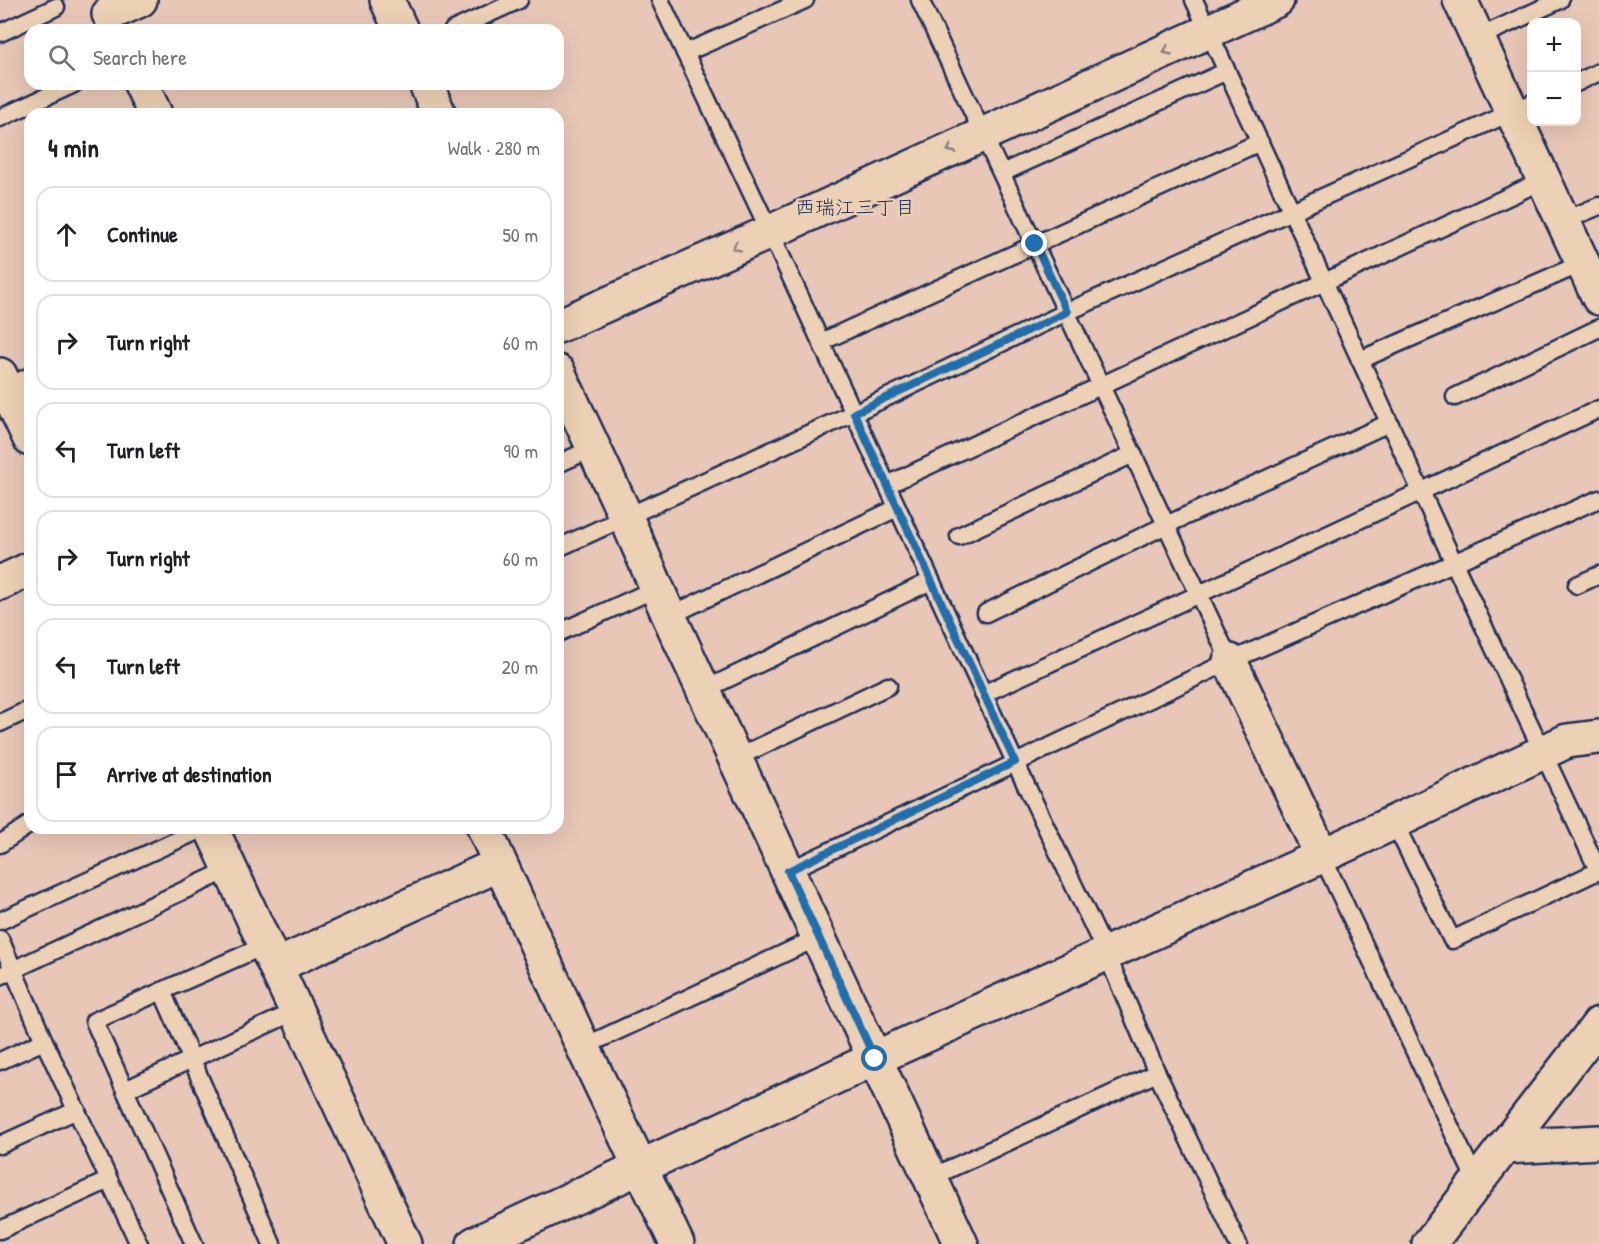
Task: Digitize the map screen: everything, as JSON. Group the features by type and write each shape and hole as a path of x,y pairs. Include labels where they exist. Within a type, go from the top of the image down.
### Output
{"street":[{"path":"110,15 140,0"},
{"path":"387,0 398,24"},
{"path":"564,323 770,232 1277,0"},
{"path":"1460,0 1478,38 1522,108 1544,180 1599,298"},
{"path":"144,90 152,108"},
{"path":"429,90 436,108"},
{"path":"12,379 24,419"},
{"path":"564,385 961,1244"},
{"path":"0,583 24,572"},
{"path":"1230,662 1322,856"},
{"path":"474,1244 1107,955 1567,741 1599,737"},
{"path":"214,834 405,1244"},
{"path":"487,834 583,1047 677,1244"},
{"path":"271,956 500,864"},
{"path":"1441,1239 1478,1183 1599,1024"},
{"path":"1505,1147 1599,1142"}],"lane":[{"path":"466,24 519,0"},
{"path":"660,0 1107,955 1157,1073 1238,1244"},
{"path":"685,53 805,0"},
{"path":"920,0 1230,662"},
{"path":"1194,0 1599,872 1452,940 1394,822"},
{"path":"1478,38 1560,0"},
{"path":"0,33 56,7"},
{"path":"1002,173 1227,71"},
{"path":"1581,81 1599,72"},
{"path":"0,118 61,90"},
{"path":"564,545 854,413 1067,312 1522,108"},
{"path":"821,342 1260,142"},
{"path":"887,485 1544,180"},
{"path":"1563,221 1599,206"},
{"path":"1360,360 1583,263"},
{"path":"1455,397 1599,328"},
{"path":"983,694 1599,409"},
{"path":"986,613 1166,525 1389,423"},
{"path":"564,461 593,448"},
{"path":"959,536 1132,454"},
{"path":"788,871 1230,662 1599,498"},
{"path":"564,631 663,602 897,508"},
{"path":"1577,585 1599,575"},
{"path":"704,690 931,581"},
{"path":"735,758 888,686"},
{"path":"0,723 24,713"},
{"path":"0,844 24,828"},
{"path":"0,921 191,834"},
{"path":"1322,856 1478,1183"},
{"path":"6,973 230,869"},
{"path":"583,1047 819,937"},
{"path":"0,939 6,973 44,1041 139,1244"},
{"path":"194,1244 94,1021 162,991 271,956"},
{"path":"162,991 272,1244"},
{"path":"125,1090 296,1011"},
{"path":"0,1061 44,1041"},
{"path":"930,1178 1157,1073"},
{"path":"0,1145 77,1110"},
{"path":"0,1230 109,1180"}],"district":[{"name":"西瑞江三丁目","path":"855,206"}],"route":[{"path":"875,1059 788,871 1015,762 854,413 1067,312 1035,244"}]}
